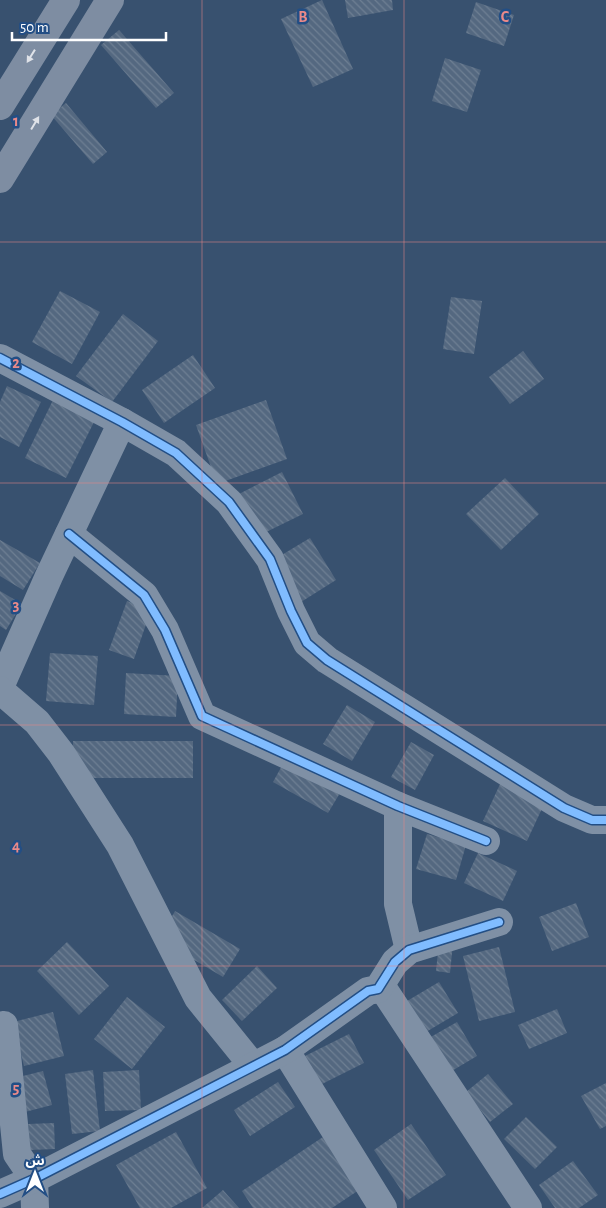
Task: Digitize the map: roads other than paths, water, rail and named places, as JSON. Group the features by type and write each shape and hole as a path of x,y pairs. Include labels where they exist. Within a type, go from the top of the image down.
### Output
{"main road":[{"path":"0,106 66,0"},
{"path":"0,179 110,0"},
{"path":"15,82 48,100"}],"street":[{"path":"0,358 122,422 176,453 229,502 270,559 291,611 307,643 327,660 564,808 592,820 606,820"},
{"path":"122,422 69,534 0,689 37,722 61,753 120,845 198,998 252,1066"},
{"path":"69,534 144,595 165,630 202,716 398,806 486,841"},
{"path":"398,806 398,904 409,950"},
{"path":"378,989 395,962 409,950 499,922"},
{"path":"0,1194 34,1179 285,1050 368,991 378,989 386,993 528,1208"},
{"path":"4,1025 17,1154 34,1179 35,1208"},
{"path":"285,1050 383,1208"}]}
